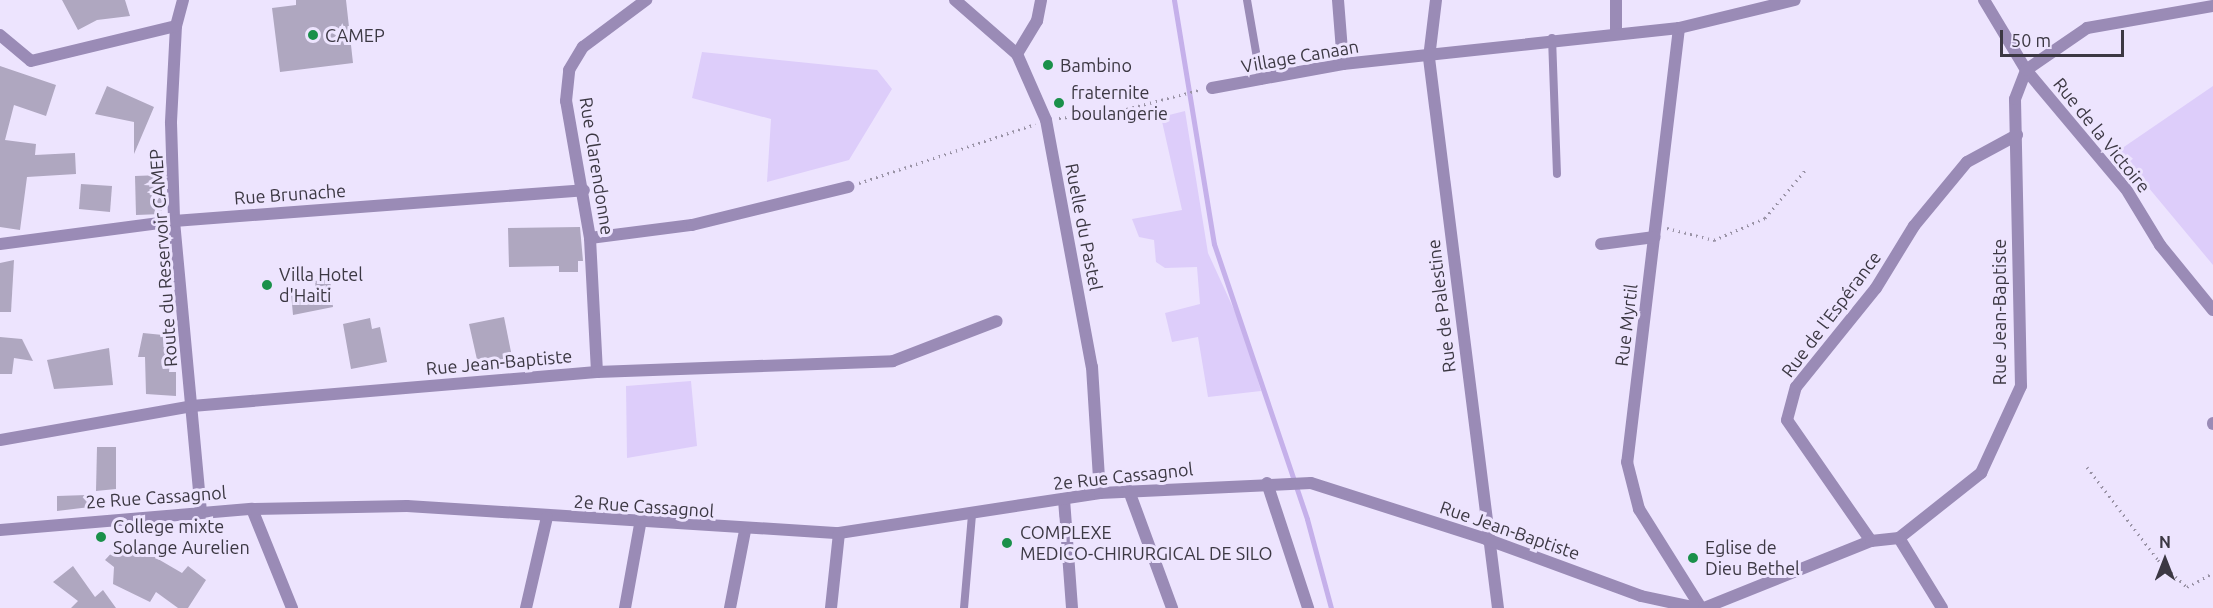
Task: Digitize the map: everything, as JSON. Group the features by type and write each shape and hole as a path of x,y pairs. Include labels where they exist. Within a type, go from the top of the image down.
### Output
{"street":[{"name":"Route du Reservoir CAMEP","path":"183,0 176,26 174,221 201,513"},
{"name":"Rue Clarendonne","path":"597,372 590,238 584,190 566,101 570,70 584,47 646,0"},
{"name":"Ruelle du Pastel","path":"955,0 1017,54 1046,120 1092,366 1100,493"},
{"path":"1017,54 1037,21 1041,0"},
{"path":"1338,0 1343,64"},
{"name":"Rue de Palestine","path":"1436,0 1429,58 1486,539 1498,608"},
{"path":"1616,0 1616,32"},
{"name":"Village Canaan","path":"1212,88 1343,64 1429,58 1552,38 1679,28 1795,0"},
{"name":"Rue de la Victoire","path":"1984,0 2026,70 2126,189 2160,245 2213,310"},
{"path":"2026,70 2086,28 2213,6"},
{"path":"0,35 31,61 176,26"},
{"name":"Rue Myrtil","path":"1679,28 1627,462 1639,509 1701,608"},
{"name":"Rue Jean-Baptiste","path":"1899,538 1981,473 2021,386 2017,135 2014,99 2026,70"},
{"name":"Rue de l'Espérance","path":"1871,542 1787,420 1796,387 1876,288 1914,226 1967,162 2017,135"},
{"path":"590,238 692,225 848,187"},
{"name":"Rue Brunache","path":"0,244 174,221 584,190"},
{"path":"1601,244 1655,231"},
{"name":"Rue Jean-Baptiste","path":"0,440 192,406 597,372 893,361 997,321"},
{"name":"Rue Jean-Baptiste","path":"1283,482 1311,483 1486,539 1641,597 1701,608"},
{"name":"2e Rue Cassagnol","path":"0,530 252,509 407,506 640,525 839,533 972,515 1100,493 1283,482"},
{"path":"1267,483 1308,608"},
{"path":"1130,491 1172,608"},
{"path":"1064,499 1072,608"},
{"path":"252,509 291,608"},
{"path":"526,608 547,518"},
{"path":"625,608 640,525"},
{"path":"730,608 745,531"},
{"path":"831,608 839,533"},
{"path":"1701,608 1871,542 1899,538 1942,608"}],"lane":[{"path":"1247,0 1260,81"},
{"path":"1552,38 1557,174"},
{"path":"963,608 972,515"}],"path":[{"path":"848,187 1046,120 1115,112 1172,94 1212,88"},
{"path":"1655,231 1714,240 1765,218 1807,168"},
{"path":"2087,467 2158,560 2187,586 2213,573"}],"shaded area":[{"path":"702,52 877,70 892,89 849,160 767,182 771,119 692,98"},
{"path":"2213,86 2213,265 2118,151"},
{"path":"1185,111 1208,253 1242,327 1261,391 1208,397 1198,337 1172,342 1165,313 1200,304 1197,267 1165,268 1156,262 1154,240 1139,237 1132,219 1182,210 1161,117"},
{"path":"691,381 697,446 627,458 626,386"}],"building":[{"path":"62,0 125,0 130,16 97,20 78,30"},
{"name":"CAMEP","path":"296,0 346,0 353,63 280,72 272,8 296,5"},
{"path":"0,66 56,85 46,116 14,105 5,140 36,144 35,155 75,153 76,174 27,177 20,230 0,227"},
{"path":"107,86 154,107 134,154 134,122 95,114"},
{"path":"161,175 162,214 136,215 135,176"},
{"path":"81,184 112,186 110,212 79,209"},
{"path":"580,227 583,261 578,261 578,272 559,272 559,266 509,267 508,228"},
{"path":"14,260 11,312 0,312 0,263"},
{"path":"330,279 333,307 293,315 291,293 316,291 315,281"},
{"path":"504,317 512,357 478,364 469,324"},
{"path":"370,318 372,329 380,327 387,362 351,369 343,324"},
{"path":"143,333 173,336 169,372 176,372 176,396 146,394 145,357 138,357"},
{"path":"0,337 22,339 33,361 14,358 12,374 0,374"},
{"path":"109,348 113,385 54,389 47,360"},
{"path":"97,447 116,447 116,489 96,491"},
{"path":"87,495 90,507 57,511 57,496"},
{"path":"134,545 182,573 188,566 206,580 188,608 178,608 156,592 150,602 113,584 114,567 105,560 116,548 126,554"},
{"path":"73,566 95,597 103,590 116,608 71,608 78,601 53,582"}],"waterway":[{"path":"1174,0 1214,244 1307,519 1331,608"}],"place":[{"name":"CAMEP","path":"313,35"},
{"name":"Bambino","path":"1048,65"},
{"name":"fraternite boulangerie","path":"1059,103"},
{"name":"Villa Hotel d'Haiti","path":"267,285"},
{"name":"College mixte Solange Aurelien","path":"101,537"},
{"name":"COMPLEXE MEDICO-CHIRURGICAL DE SILO","path":"1007,543"},
{"name":"Eglise de Dieu Bethel","path":"1693,558"}]}
